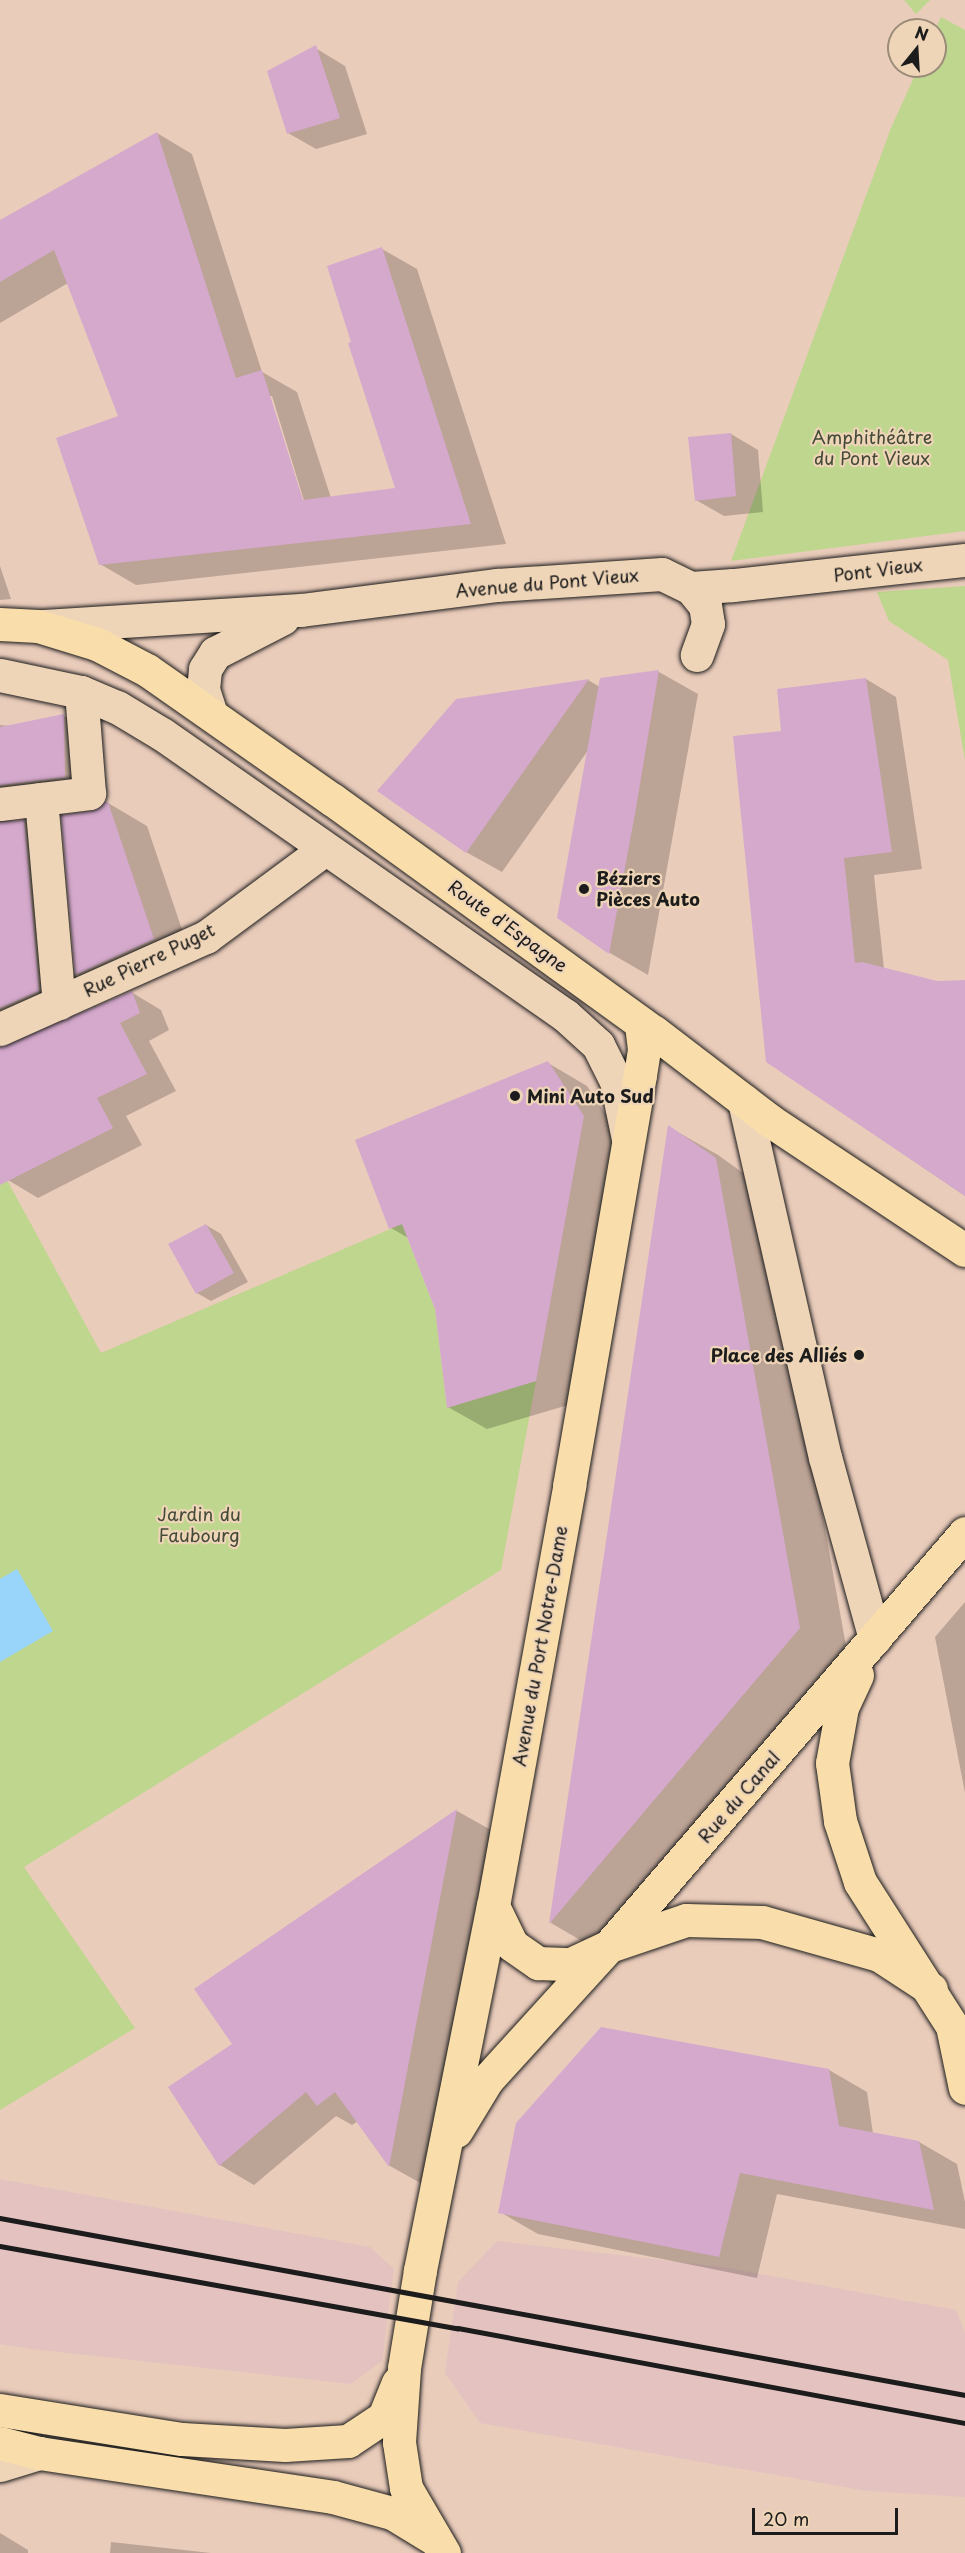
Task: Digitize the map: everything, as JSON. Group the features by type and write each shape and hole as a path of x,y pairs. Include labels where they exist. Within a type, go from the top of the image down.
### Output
{"main road":[{"name":"Avenue du Pont Vieux","path":"0,624 38,626"},
{"name":"Route d'Espagne","path":"38,626 98,644 147,670 641,1023 744,1101 965,1250"},
{"name":"Avenue du Port Notre-Dame","path":"446,2549 406,2488 399,2442 404,2368 493,1906 644,1048 641,1023"},
{"name":"Rue du Canal","path":"493,1906 512,1945 538,1964 571,1964 609,1946 965,1533"},
{"path":"875,1638 842,1707 832,1763 840,1821 860,1882 931,1989 952,2026 965,2088"},
{"path":"609,1946 686,1920 762,1922 879,1955 931,1989"},
{"name":"Avenue du Port Notre-Dame","path":"444,2151 487,2080 609,1946"},
{"path":"0,2410 182,2439 285,2445 348,2441 384,2416 404,2368"},
{"path":"0,2443 39,2453 333,2497 392,2513 446,2549"}],"street":[{"name":"Pont Vieux","path":"691,588 791,580 965,560"},
{"name":"Avenue du Pont Vieux","path":"38,626 301,610 497,585 662,574 691,588"},
{"path":"691,588 705,605 708,624 697,655"},
{"name":"Avenue du Pont Vieux","path":"211,714 202,689 205,669 215,653 301,610"},
{"path":"0,675 81,692 117,707 162,734 325,849"},
{"path":"0,804 89,793 81,692"},
{"name":"Rue Pierre Puget","path":"41,799 59,1003"},
{"name":"Rue Pierre Puget","path":"0,1029 206,937 325,849"},
{"name":"Avenue du Port Notre-Dame","path":"325,849 565,1015 598,1045 616,1081 628,1139"},
{"path":"744,1101 825,1457 875,1638"},
{"path":"0,2465 39,2453"}],"shaded area":[{"path":"0,2179 370,2247 394,2269 382,2361 351,2384 0,2344"},
{"path":"497,2241 722,2267 956,2310 965,2333 965,2497 867,2491 480,2423 445,2373 458,2282"}],"green space":[{"path":"904,0 930,0 916,14"},
{"name":"Amphithéâtre du Pont Vieux","path":"947,20 965,30 965,531 731,561 891,128 914,78 947,78"},
{"path":"965,586 965,761 948,660 889,621 877,592"},
{"name":"Jardin du Faubourg","path":"0,1167 101,1353 402,1224 435,1309 447,1407 536,1381 501,1570 24,1867 135,2028 0,2110"}],"water":[{"path":"17,1569 53,1631 0,1662 0,1579"}],"building":[{"path":"316,45 340,118 287,134 267,71"},
{"path":"157,132 236,378 262,370 303,500 395,488 348,343 351,342 327,266 382,247 471,524 99,565 56,438 118,416 54,250 0,282 0,220"},
{"path":"731,433 736,496 695,501 688,437"},
{"path":"659,670 609,954 557,918 600,678"},
{"path":"866,678 892,852 844,858 855,963 862,962 937,981 965,980 965,1196 766,1062 733,736 781,731 777,689"},
{"path":"589,679 466,853 377,791 456,699"},
{"path":"64,714 65,777 0,785 0,727"},
{"path":"108,802 154,939 75,975 61,815 92,811"},
{"path":"24,820 39,991 0,1008 0,822"},
{"path":"132,991 140,1013 120,1023 147,1074 97,1098 113,1128 0,1185 0,1047"},
{"path":"548,1061 584,1116 536,1381 447,1408 435,1309 402,1224 389,1229 355,1140"},
{"path":"668,1125 716,1158 800,1628 549,1924"},
{"path":"206,1224 234,1273 196,1294 168,1244"},
{"path":"457,1809 389,2167 335,2092 317,2106 306,2092 219,2166 168,2087 232,2044 194,1989"},
{"path":"601,2027 829,2069 839,2126 919,2141 934,2210 740,2173 719,2257 498,2213 516,2123"}],"railway":[{"path":"0,2218 965,2395"},
{"path":"0,2246 458,2328 965,2423"}],"place":[{"name":"Béziers Pièces Auto","path":"584,889"},
{"name":"Mini Auto Sud","path":"515,1096"},
{"name":"Place des Alliés","path":"859,1355"}]}
